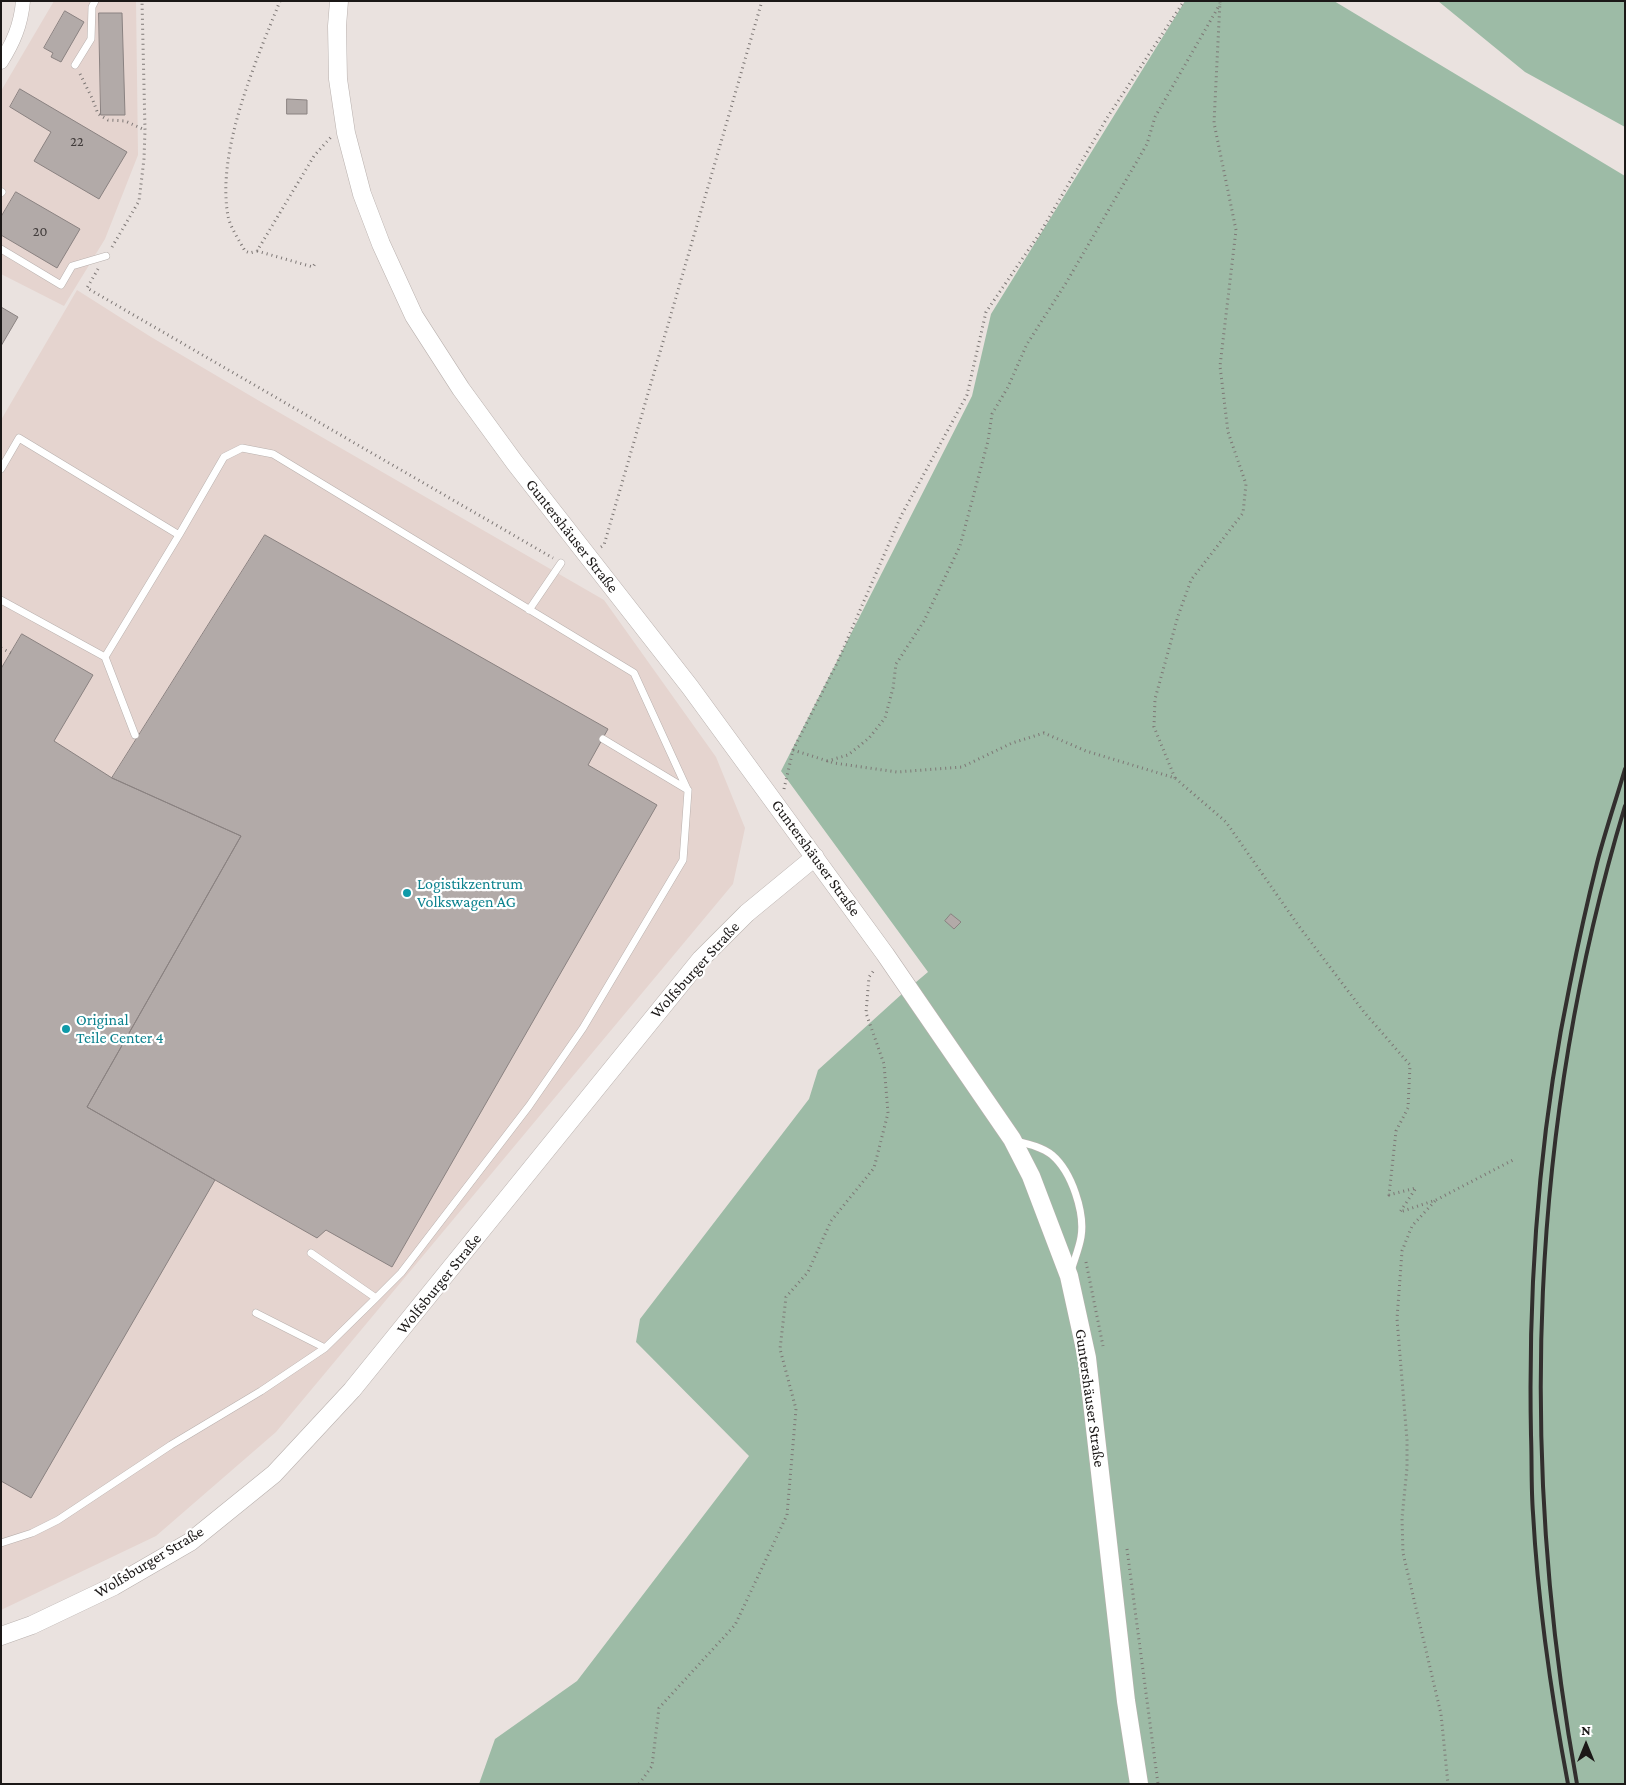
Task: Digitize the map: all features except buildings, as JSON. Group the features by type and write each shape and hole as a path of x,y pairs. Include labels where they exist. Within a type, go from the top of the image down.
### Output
{"street":[{"path":"1,62 15,39 22,15 23,1"},
{"name":"Guntershäuser Straße","path":"339,1 337,26 338,79 346,134 362,194 381,244 414,316 461,389 515,463 690,687 885,954 1012,1140 1031,1176 1069,1276 1087,1358 1126,1701 1139,1784"},
{"name":"Wolfsburger Straße","path":"1,1636 32,1625 114,1586 190,1542 274,1474 352,1390 701,959 746,913 815,857"}],"lane":[{"path":"75,65 91,39 92,7 95,1"},
{"path":"1,249 61,285 72,266 106,256"},
{"path":"1,469 19,438 179,534"},
{"path":"1,1543 58,1520 171,1445 261,1390 324,1348 376,1298 407,1265 529,1106 583,1028 683,860 688,790 634,674 273,454 242,448 224,458 105,657"},
{"path":"529,610 561,563"},
{"path":"1,600 105,657 135,735"},
{"path":"602,739 688,790"},
{"path":"1012,1140 1038,1147 1052,1155 1063,1168 1073,1185 1080,1210 1081,1237 1069,1276"},
{"path":"311,1253 376,1298"},
{"path":"256,1313 324,1348"}],"path":[{"path":"142,1 145,130 139,201 87,288 561,563"},
{"path":"280,1 251,74 231,142 226,179 228,217 244,251 250,253 257,251 313,267 316,262"},
{"path":"588,558 604,545 762,1"},
{"path":"786,788 793,750 836,663 901,516 967,395 986,312 1040,233 1107,118 1184,1"},
{"path":"827,761 848,755 868,738 884,718 893,688 896,664 924,621 960,546 988,441 992,414 1008,387 1027,344 1090,243 1147,144 1155,117 1220,2"},
{"path":"1175,778 1154,727 1155,699 1178,616 1191,580 1243,513 1246,484 1228,432 1220,366 1236,230 1214,123 1220,2"},
{"path":"75,65 98,114 108,120 125,121 145,130"},
{"path":"257,251 314,156 332,136 346,134"},
{"path":"1,648 10,654"},
{"path":"793,750 827,761 898,772 962,767 1012,742 1044,733 1086,751 1175,778 1226,822 1298,925 1364,1012 1410,1066 1408,1108 1396,1131 1389,1194 1416,1188 1400,1212 1436,1200 1512,1160"},
{"path":"638,1784 652,1766 659,1708 735,1625 787,1515 796,1409 780,1349 786,1297 808,1272 831,1221 874,1168 888,1113 884,1064 866,1013 869,978 885,954"},
{"path":"1436,1200 1412,1226 1402,1251 1397,1319 1407,1440 1407,1468 1402,1518 1403,1553 1441,1714 1448,1784"}],"shaded area":[{"path":"54,1 136,1 138,155 105,239 64,306 1,274 1,91"},
{"path":"77,290 151,337 261,402 604,600 716,757 745,828 733,884 276,1432 156,1536 1,1610 1,420"}],"green space":[{"path":"1185,1 1334,1 1625,176 1625,1784 479,1784 495,1739 577,1681 749,1456 636,1342 640,1319 809,1099 818,1070 928,972 781,771 972,396 991,314"},
{"path":"1438,1 1625,1 1625,127 1525,72"}],"railway":[{"path":"1568,1784 1546,1649 1535,1547 1532,1494 1531,1378 1534,1265 1543,1152 1559,1040 1593,878 1625,769"},
{"path":"1577,1784 1558,1661 1546,1538 1541,1415 1543,1292 1552,1169 1569,1047 1593,926 1625,806"}],"place":[{"name":"Logistikzentrum Volkswagen AG","path":"407,893"},
{"name":"Original Teile Center 4","path":"66,1029"}]}
